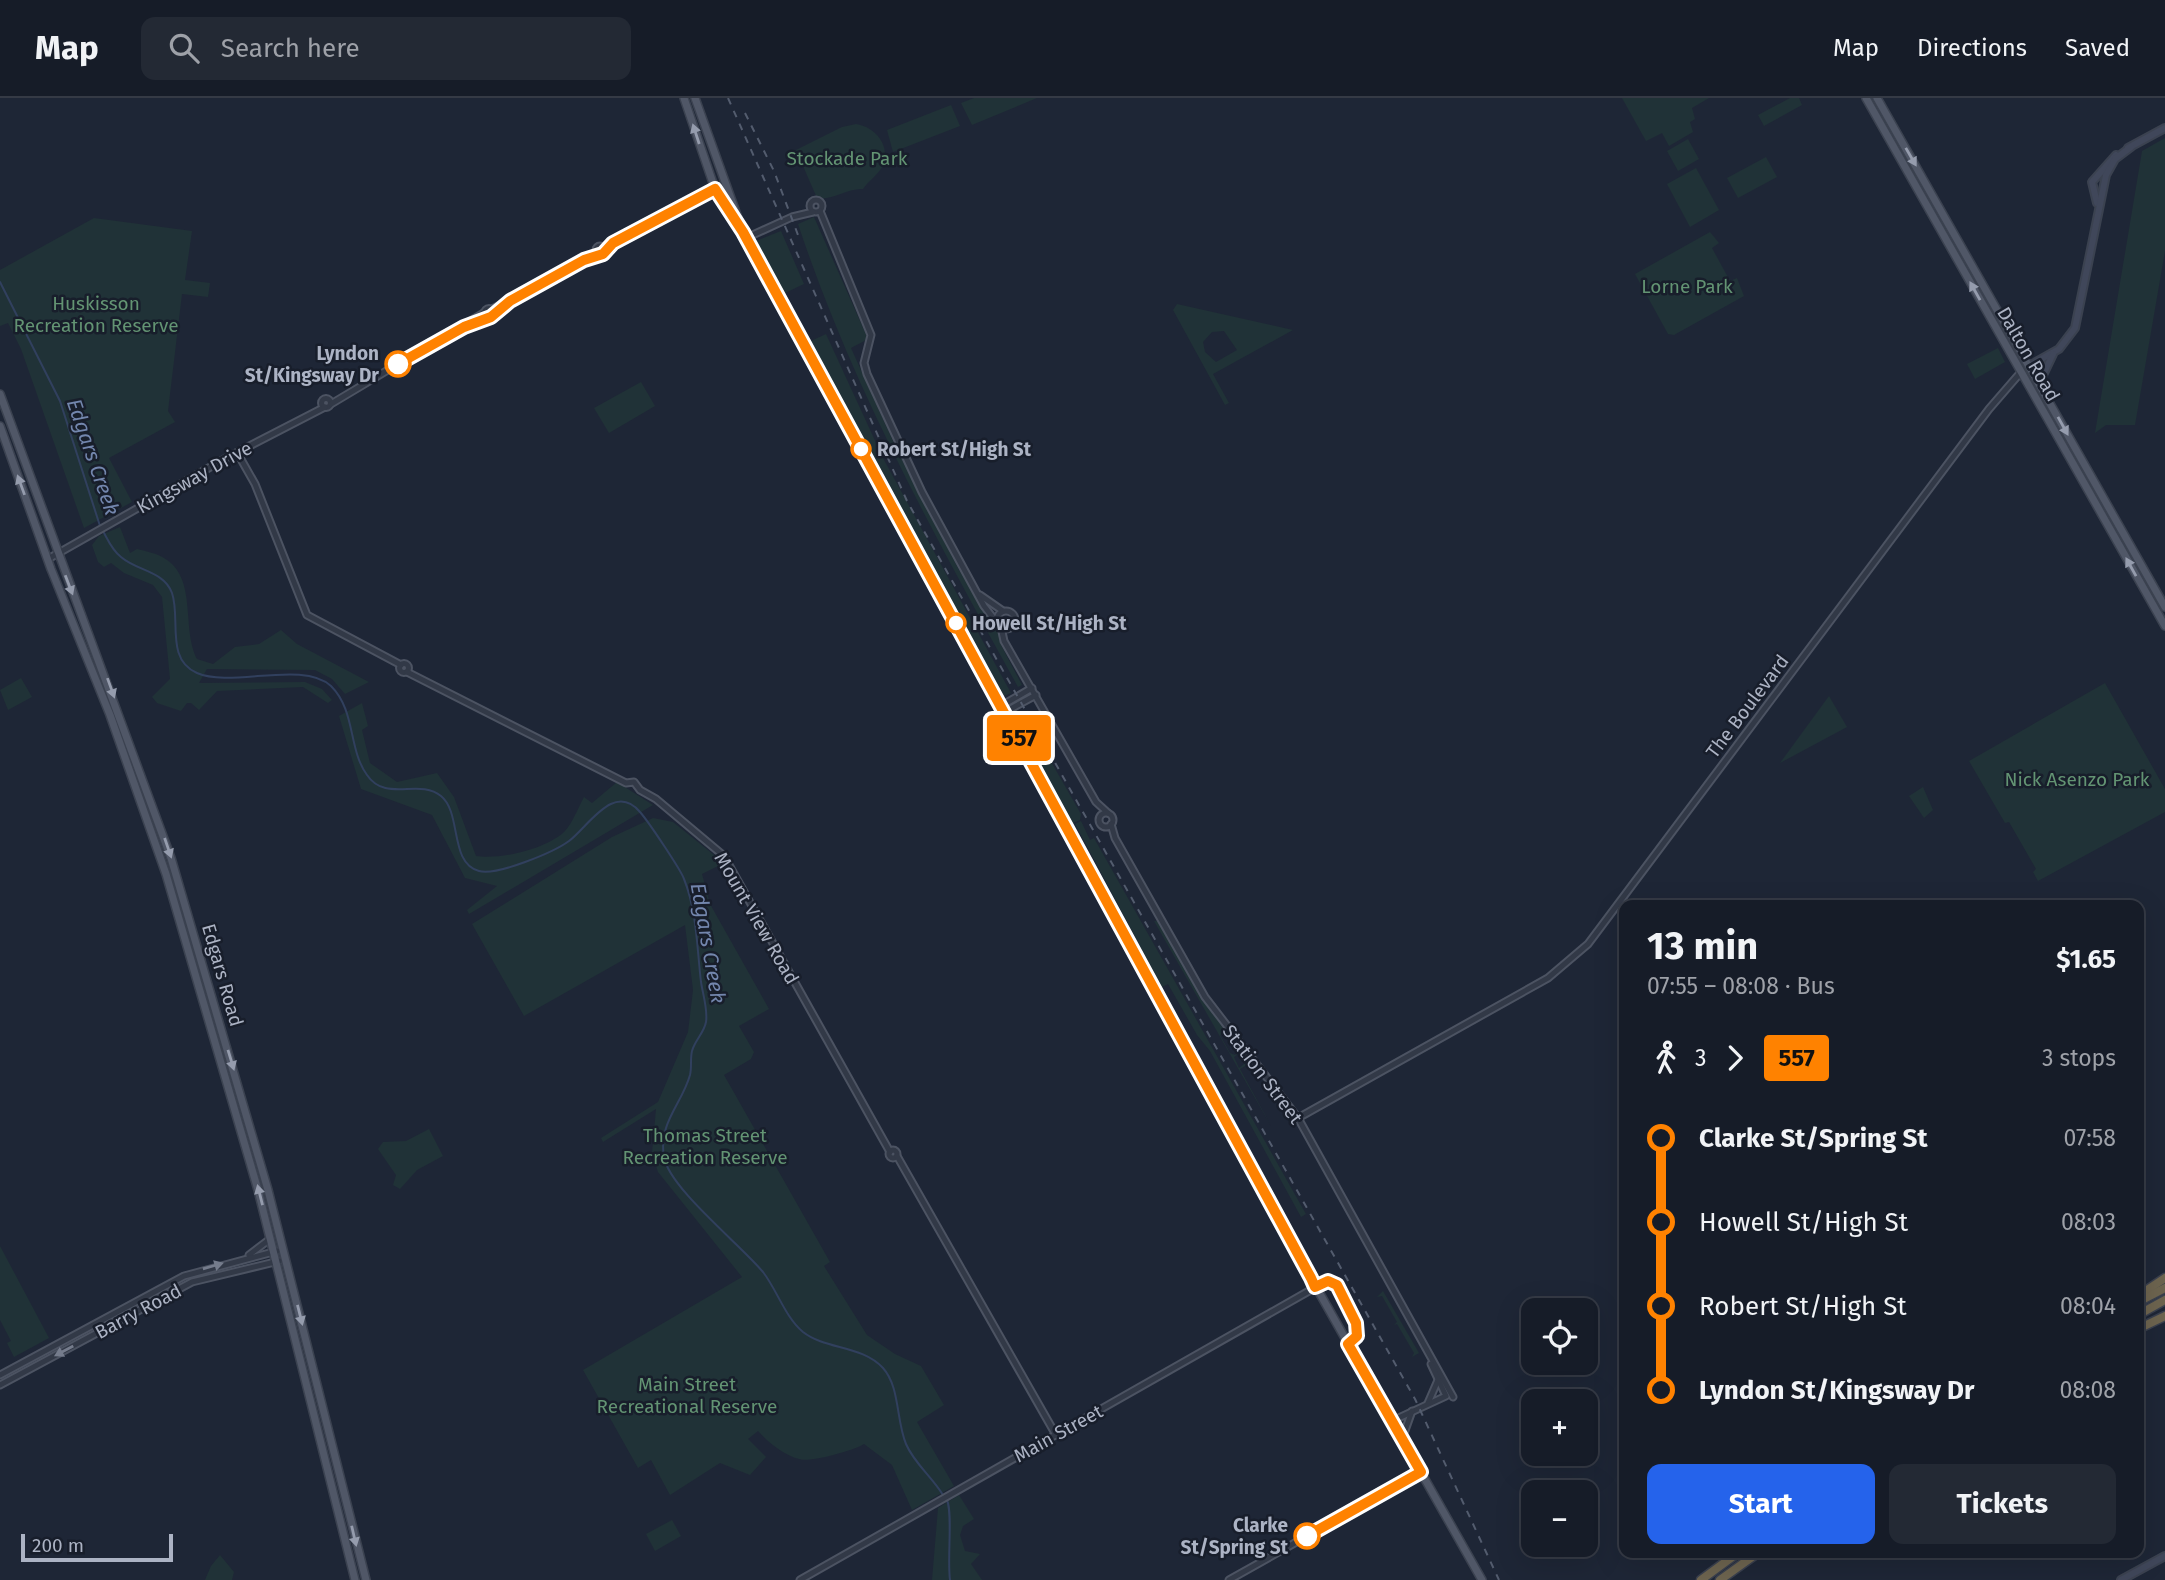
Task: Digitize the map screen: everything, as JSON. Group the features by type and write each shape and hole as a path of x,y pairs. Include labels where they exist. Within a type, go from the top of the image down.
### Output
{"highway":[{"path":"2144,1292 2165,1278"},
{"path":"2144,1299 2165,1288"},
{"path":"2144,1312 2165,1300"},
{"path":"2144,1326 2165,1316"},
{"path":"1701,1580 1731,1558"},
{"path":"1720,1580 1751,1558"}],"main road":[{"path":"684,98 715,189 745,235 1315,1287 1482,1580"},
{"path":"695,98 724,185 745,235"},
{"name":"Dalton Road","path":"1866,98 2165,626"},
{"name":"Dalton Road","path":"1877,98 2165,607"},
{"path":"2104,188 2093,188 2092,182 2112,158 2165,128"},
{"path":"2096,176 2105,180 2112,163 2131,147"},
{"name":"The Boulevard","path":"2021,372 2054,353 2070,338 2078,322 2097,209 2105,180"},
{"name":"The Boulevard","path":"2093,188 2097,209"},
{"path":"1924,199 1932,195"},
{"path":"2042,388 2043,372 2054,353"},
{"name":"Edgars Road","path":"0,394 57,553 145,783 205,971 286,1259 366,1580"},
{"name":"Edgars Road","path":"0,426 47,559 84,648 135,787 195,974 274,1251 355,1580"},
{"path":"84,648 93,644"},
{"path":"135,787 145,783"},
{"path":"195,974 205,971"},
{"path":"2121,1580 2165,1556"}],"street":[{"name":"Kingsway Drive","path":"47,559 613,243 724,185"},
{"path":"792,217 814,201 820,202 816,212"},
{"path":"810,205 823,224 872,335 864,363 867,374 908,465 977,593 999,625 1010,627"},
{"path":"745,235 792,217 816,212"},
{"name":"The Boulevard","path":"1621,900 2007,385 2021,372"},
{"name":"Mount View Road","path":"238,454 255,484 307,615 400,666 401,672 409,670 626,783 635,782 640,790 716,846 1056,1435"},
{"path":"977,593 1014,617 1008,647"},
{"path":"1004,611 997,617 1008,647 1096,802 1103,826 1111,824"},
{"path":"1003,709 1032,688"},
{"path":"1003,709 1036,695"},
{"path":"1096,802 1108,813 1099,817"},
{"name":"Station Street","path":"1108,813 1113,818 1111,824 1115,838 1205,997 1298,1118 1449,1396"},
{"name":"Station Street","path":"1103,826 1115,838"},
{"name":"The Boulevard","path":"1298,1118 1540,983 1588,944 1619,903"},
{"path":"243,1259 270,1239"},
{"name":"Barry Road","path":"0,1375 190,1273 283,1249"},
{"name":"Barry Road","path":"0,1385 199,1280 286,1259"},
{"name":"Main Street","path":"800,1580 1315,1287"},
{"path":"150,1294 154,1302"},
{"name":"Station Street","path":"1426,1352 1449,1396"},
{"path":"1428,1403 1438,1379"},
{"path":"1392,1421 1449,1396"},
{"path":"1402,1439 1412,1411"},
{"path":"1229,1580 1421,1472"}],"green space":[{"path":"974,98 1037,98 972,125 961,103"},
{"path":"1622,98 1709,98 1692,108 1695,119 1690,122 1693,132 1669,146 1662,133 1646,141"},
{"path":"1790,98 1799,98 1802,105 1764,126 1758,115"},
{"name":"Stockade Park","path":"951,105 960,126 893,152 887,130"},
{"name":"Stockade Park","path":"856,124 870,129 880,139 885,152 882,167 863,189 828,198 817,198 796,150 842,127"},
{"path":"2165,138 2165,251 2135,425 2106,425 2095,433 2142,151"},
{"path":"1688,139 1699,159 1678,171 1667,151"},
{"path":"1766,157 1777,177 1738,198 1727,178"},
{"path":"1696,168 1719,210 1690,227 1667,184"},
{"path":"814,217 868,339 851,348 897,450 959,570 1000,633 1001,645 1022,685 1018,687 926,518 843,344 798,224"},
{"name":"Huskisson Recreation Reserve","path":"94,218 192,231 185,280 210,283 208,297 182,294 168,411 175,422 109,458 132,502 84,528 21,349 8,323 0,326 0,270"},
{"path":"781,231 804,284 785,293 756,241"},
{"name":"Lorne Park","path":"1710,232 1719,243 1712,248 1730,281 1737,278 1744,296 1674,335 1668,334 1635,274"},
{"path":"1177,304 1293,330 1213,374 1229,403 1225,405 1173,310","holes":["1224,331 1237,350 1216,362 1205,352 1203,342 1212,332"]},
{"path":"826,334 883,458 1011,693 1004,696 811,341"},
{"path":"1998,348 2005,362 1975,379 1967,364"},
{"path":"641,382 655,406 609,433 594,408"},
{"path":"120,527 130,553 137,549 150,552 161,556 175,567 185,590 192,646 197,659 213,664 235,647 259,644 281,630 297,644 369,682 345,694 332,679 315,670 207,669 199,683 305,682 322,689 332,700 328,703 303,687 217,691 199,710 191,703 187,703 181,711 157,703 152,697 170,679 162,597 153,585 124,573 111,563 104,567 98,562 92,545 99,536"},
{"path":"21,678 32,697 8,710 0,690"},
{"name":"Nick Asenzo Park","path":"2105,683 2165,789 2165,812 2038,881 2033,872 2036,869 2009,822 2005,823 1969,761"},
{"path":"1829,696 1847,727 1780,763"},
{"path":"362,703 368,726 362,730 370,763 397,782 437,773 454,797 476,856 510,855 547,843 565,831 584,797 592,803 617,782 653,805 469,914 467,910 497,886 465,878 432,815 361,789 339,716"},
{"path":"1018,722 1025,732 1034,732 1081,814 1080,820 1073,823"},
{"path":"1923,787 1933,810 1924,818 1909,796"},
{"path":"653,818 673,822 724,863 702,874 710,904 769,1009 739,1026 754,1052 751,1059 724,1075 830,1262 824,1266 867,1335 895,1354 921,1366 944,1405 917,1422 954,1486 912,1510 892,1465 864,1444 832,1455 805,1460 782,1452 758,1431 748,1439 766,1457 750,1475 720,1463 670,1495 651,1460 638,1468 583,1370 742,1277 658,1172 652,1153 656,1109 603,1142 601,1138 658,1102 688,1032 693,990 685,925 524,1016 472,924 612,837"},
{"path":"1081,821 1090,840 1094,838 1306,1214 1301,1217 1210,1051 1197,1035 1168,984 1162,987 1075,824"},
{"path":"1154,921 1158,921 1201,996 1229,1033 1220,1035 1230,1053 1235,1055 1240,1051 1240,1046 1245,1053 1240,1052 1234,1057 1239,1068 1248,1061 1248,1057 1258,1070 1250,1063 1240,1069 1271,1126"},
{"path":"429,1129 443,1156 417,1170 400,1189 393,1185 396,1175 378,1149 383,1142 406,1141"},
{"path":"0,1246 49,1338 14,1357 7,1343 11,1341 0,1320"},
{"path":"1383,1291 1419,1353 1412,1357 1414,1353 1397,1324 1394,1325 1397,1322 1382,1296 1377,1297"},
{"path":"959,1495 974,1519 963,1526 960,1535 965,1551 980,1554 971,1564 982,1580 932,1580 938,1508"},
{"path":"672,1520 681,1536 655,1551 646,1534"},
{"path":"220,1555 234,1572 232,1580 205,1580 211,1566"}],"waterway":[{"name":"Edgars Creek","path":"0,282 60,401 100,526"},
{"name":"Edgars Creek","path":"103,531 121,557 157,576 168,586 174,603 177,648 187,667 211,677 303,675 319,679 331,686 345,707 357,754 367,775 383,788 423,789 441,796 452,814 463,858 479,871 511,867 551,851 569,841 611,804 621,801 640,812 677,866 688,891 694,917 706,1013 705,1026 692,1051 690,1075 664,1134 664,1157 669,1170 692,1200 763,1272 791,1319 803,1332 822,1342 865,1355 883,1368 895,1394 906,1444 943,1495"},
{"name":"Edgars Creek","path":"947,1500 950,1515 950,1580"}],"railway":[{"path":"728,98 907,501 1415,1399 1499,1580"},
{"path":"745,113 774,171 798,235"}],"bus line":[{"name":"557","path":"398,364 464,327 491,317 510,301 584,260 602,254 613,243 715,189 743,232 1315,1287 1328,1281 1337,1285 1356,1323 1357,1336 1348,1344 1421,1472 1307,1536"}],"place":[{"name":"Lyndon St/Kingsway Dr","path":"398,364"},
{"name":"Robert St/High St","path":"861,449"},
{"name":"Howell St/High St","path":"956,623"},
{"name":"Clarke St/Spring St","path":"1307,1536"}],"park label":[{"name":"Thomas Street Recreation Reserve","path":"705,1146"},
{"name":"Main Street Recreational Reserve","path":"687,1395"}]}
